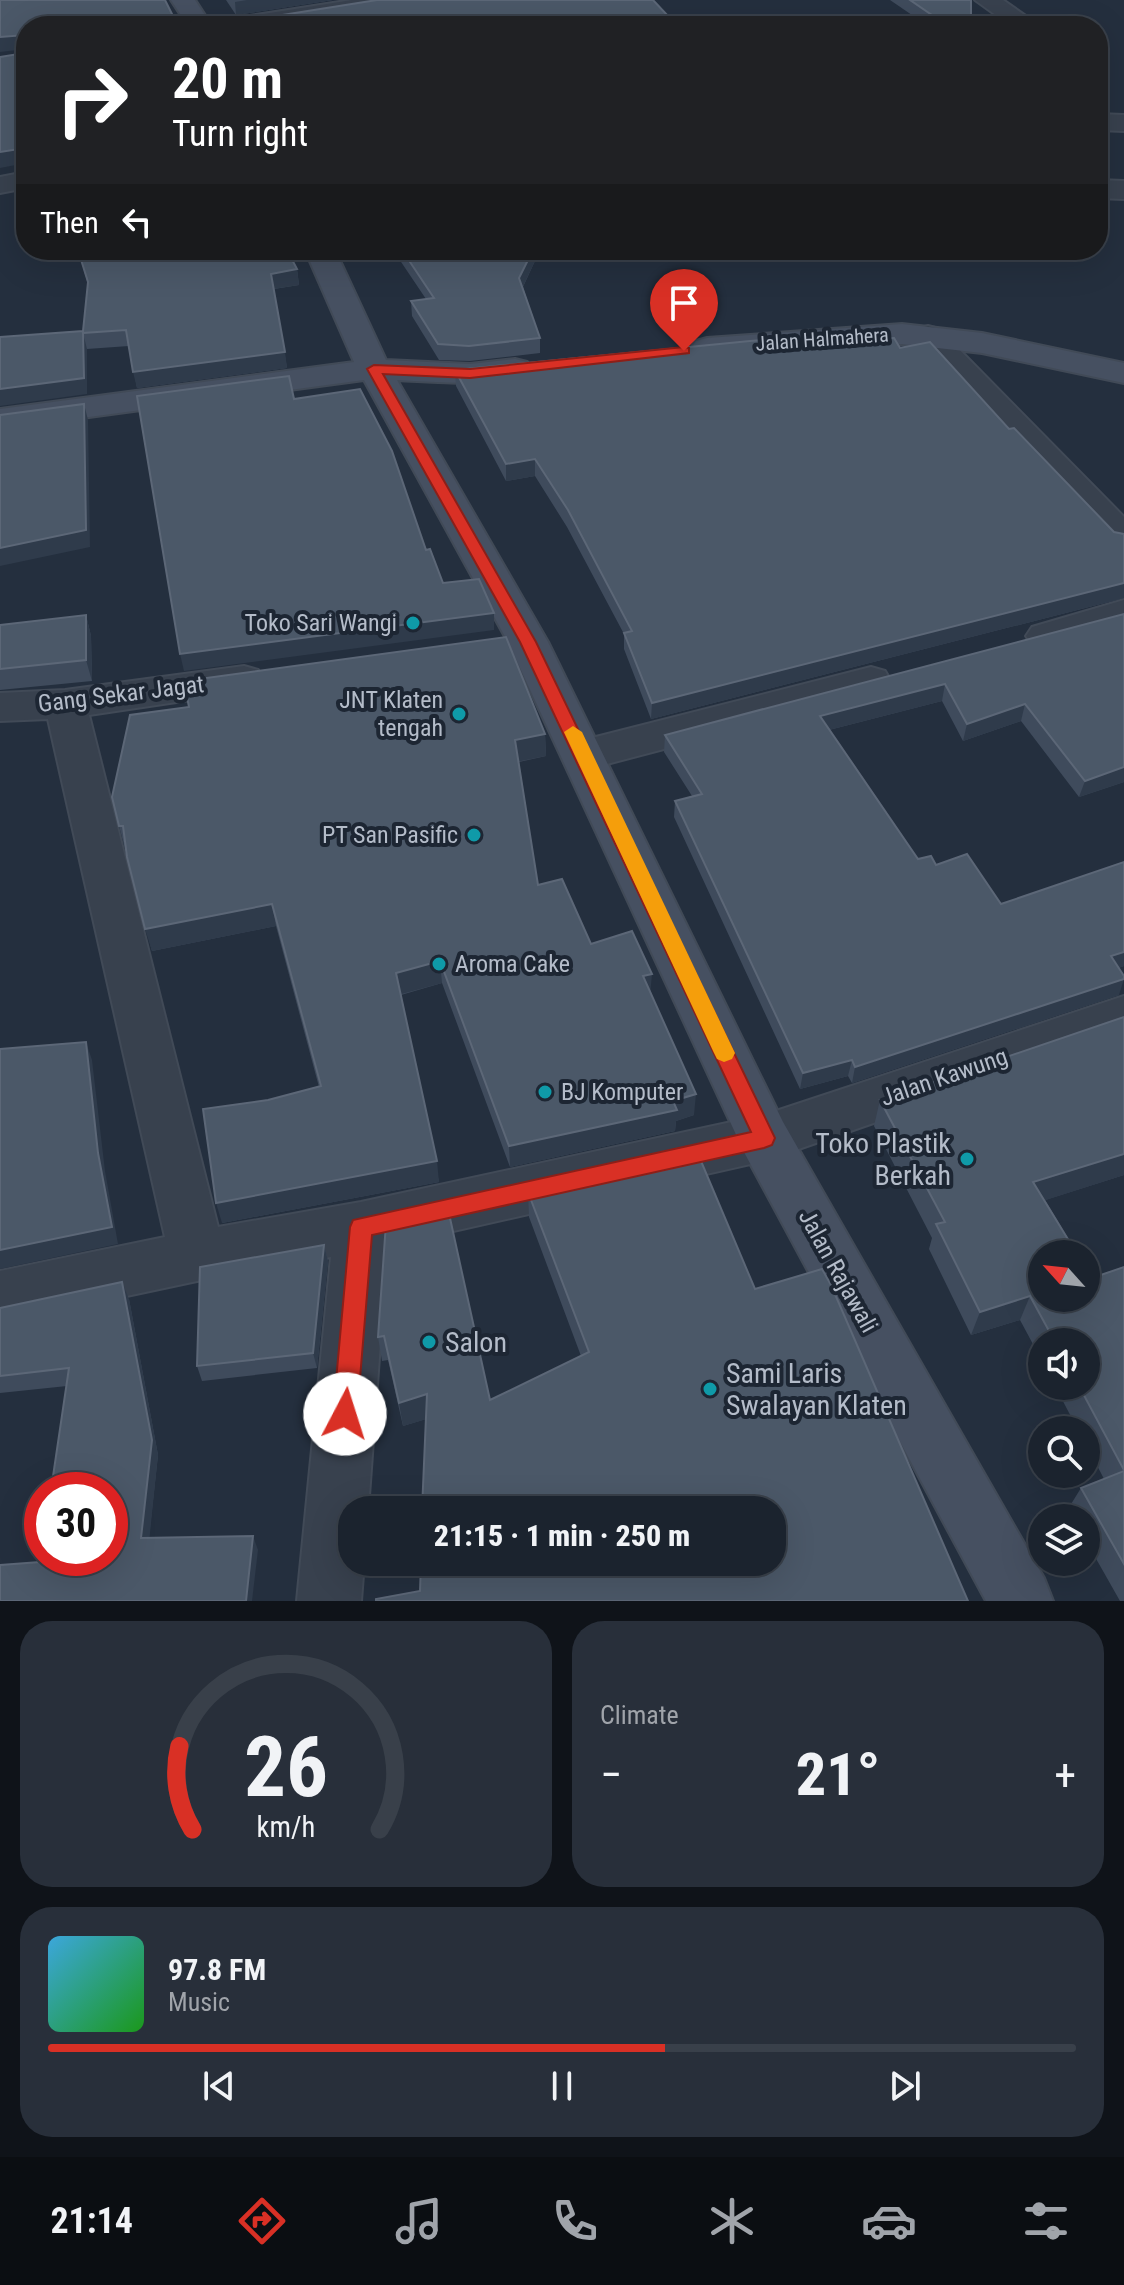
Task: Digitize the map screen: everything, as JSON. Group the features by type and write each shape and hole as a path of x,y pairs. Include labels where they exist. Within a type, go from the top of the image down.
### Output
{"street":[{"path":"295,16 397,0"},
{"path":"987,0 1012,16"},
{"name":"Jalan Rajawali","path":"325,260 374,369 528,642 764,1138 1021,1601"},
{"name":"Jalan Halmahera","path":"684,351 871,334 928,336 972,341 1124,373"},
{"path":"928,336 1124,538"},
{"path":"0,419 374,369 470,374 547,365"},
{"path":"1014,644 1124,613"},
{"path":"482,648 528,642"},
{"path":"584,755 908,672"},
{"name":"Gang Sekar Jagat","path":"0,707 65,704 281,675"},
{"path":"65,704 197,1256"},
{"name":"Jalan Kawung","path":"0,1297 197,1256 361,1227 764,1138 1124,1016"},
{"path":"329,1601 361,1227"}],"building":[{"path":"0,0 165,0 173,16 16,16 16,36 0,37"},
{"path":"377,0 653,0 668,16 276,16"},
{"path":"910,0 971,0 971,16 933,16"},
{"path":"16,54 16,150 0,152 0,57"},
{"path":"81,260 292,260 297,269 271,274 285,352 133,372 126,330 83,333 84,378 0,389 0,337 83,331 88,282"},
{"path":"409,260 528,260 519,278 540,338 469,346 438,344 411,301 434,298"},
{"path":"894,338 900,348 930,342 1009,429 1014,428 1114,532 1124,534 1124,583 652,703 624,633 632,631 568,510 535,459 506,464 455,370 763,340 767,346"},
{"path":"289,376 294,399 360,389 392,451 426,550 430,549 443,583 479,579 494,613 180,654 137,396"},
{"path":"84,404 86,530 0,548 0,415"},
{"path":"1124,614 1124,767 1085,781 1025,704 967,724 945,684 820,716 918,859 931,856 936,865 967,854 1001,904 1124,862 1124,952 1111,956 1124,979 855,1067 852,1060 803,1073 675,801 702,794 665,735"},
{"path":"86,615 86,660 0,669 0,625"},
{"path":"506,637 545,734 515,740 538,885 562,879 591,944 632,931 652,974 643,976 696,1094 673,1101 677,1110 509,1146 440,961 396,973 437,1161 216,1203 203,1109 268,1100 321,1086 272,904 145,929 127,857 123,826 119,826 112,797 130,715 189,707 184,681"},
{"path":"1124,1017 1124,1154 1033,1182 1068,1240 1028,1240 1028,1297 980,1312 936,1224 945,1222 880,1100"},
{"path":"86,1042 98,1153 112,1227 0,1250 0,1049"},
{"name":"Sami Laris Swalayan Klaten","path":"698,1154 755,1289 822,1269 968,1601 376,1601 420,1591 421,1576 786,1576 786,1496 423,1496 427,1394 399,1403 384,1336 378,1337 386,1223 448,1209 490,1400 589,1352 528,1192"},
{"path":"324,1245 313,1353 197,1366 200,1267"},
{"path":"1124,1267 1124,1470 1100,1425 1100,1416 1095,1416 1086,1400 1100,1400 1100,1328 1047,1328 1039,1312 1100,1312 1100,1275"},
{"path":"122,1282 152,1440 141,1538 253,1536 246,1601 0,1601 0,1565 24,1563 24,1576 128,1576 128,1472 54,1472 69,1368 0,1376 0,1308"},
{"path":"1124,1471 1124,1564 1100,1522 1100,1504 1090,1504 1081,1488 1100,1488 1100,1480"}],"slow traffic":[{"path":"573,732 724,1053"}],"place":[{"name":"Toko Sari Wangi","path":"413,623"},
{"name":"JNT Klaten tengah","path":"459,714"},
{"name":"PT San Pasific","path":"474,835"},
{"name":"Aroma Cake","path":"439,964"},
{"name":"BJ Komputer","path":"545,1092"},
{"name":"Toko Plastik Berkah","path":"967,1159"},
{"name":"Salon","path":"429,1342"},
{"name":"Sami Laris Swalayan Klaten","path":"710,1389"}],"route":[{"path":"345,1414 361,1227 764,1138 528,642 374,369 470,374 684,351"}]}
